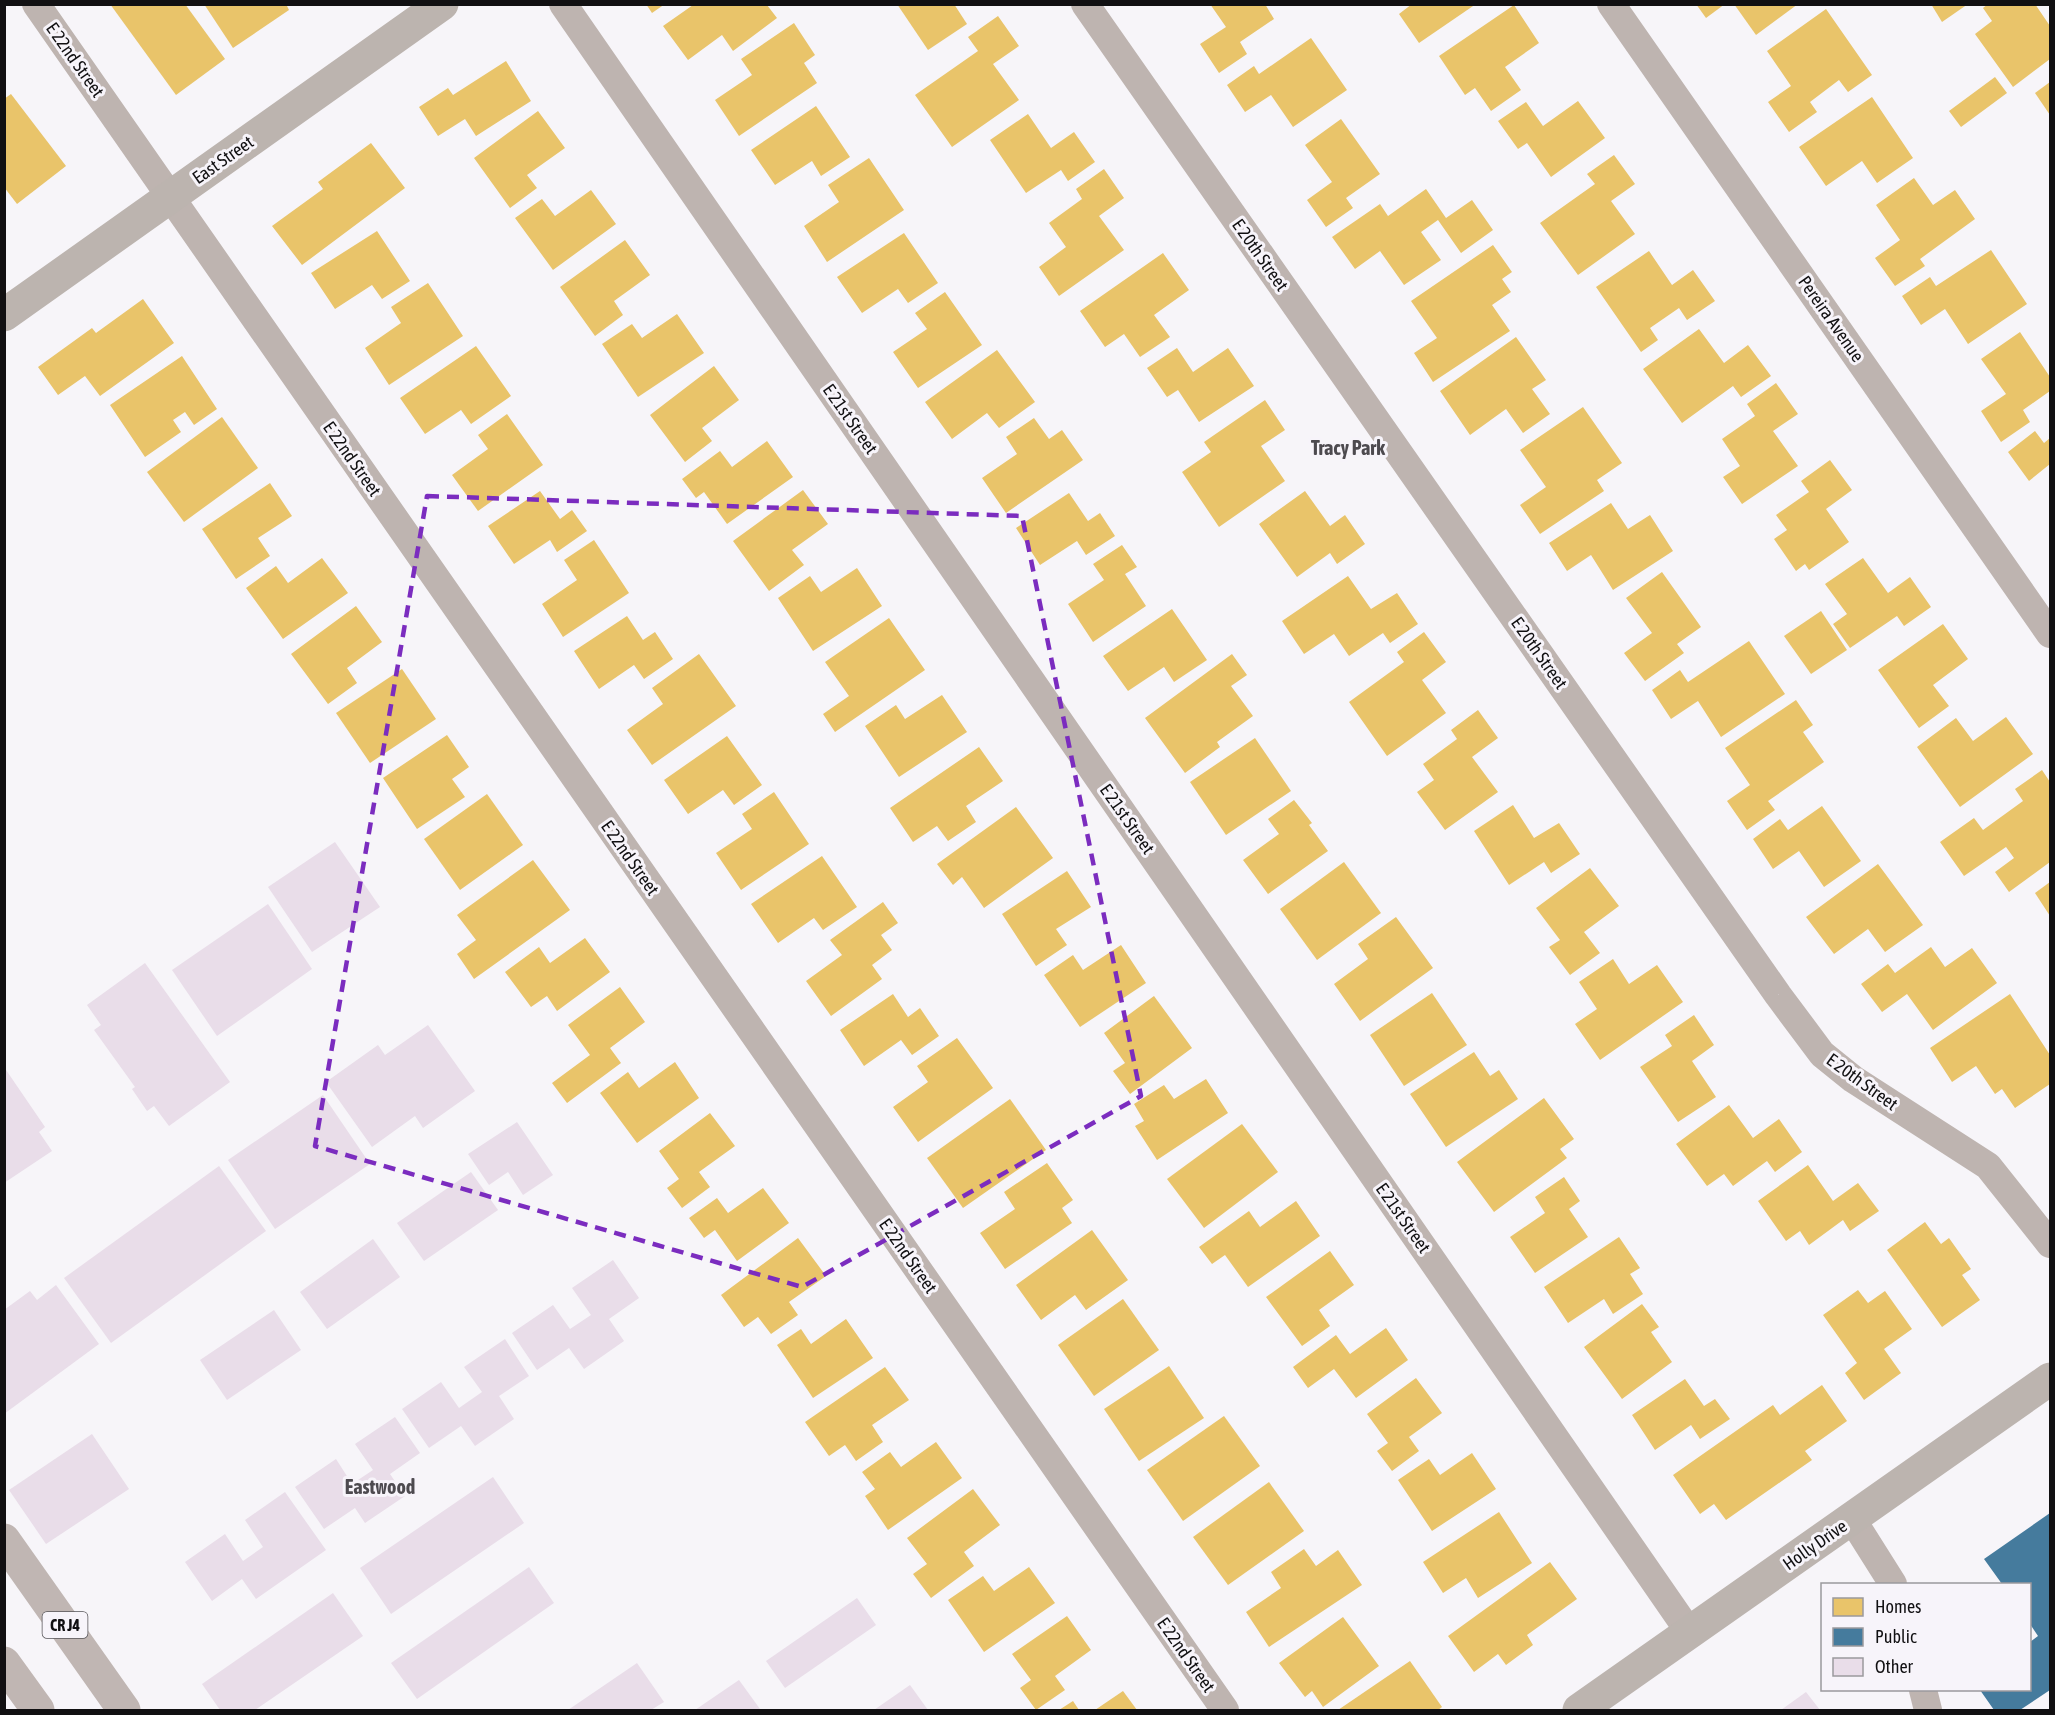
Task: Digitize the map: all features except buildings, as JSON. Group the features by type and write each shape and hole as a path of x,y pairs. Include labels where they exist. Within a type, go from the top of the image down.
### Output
{"main road":[{"name":"CR J4","path":"4,1540 124,1710"},
{"path":"4,1663 38,1710"}],"street":[{"name":"E 22nd Street","path":"36,4 1225,1710"},
{"name":"East Street","path":"4,315 442,4"},
{"name":"E 21st Street","path":"563,4 1690,1632"},
{"name":"E 20th Street","path":"1085,4 1771,985 1822,1054 1852,1079 1988,1166 2050,1244"},
{"name":"Pereira Avenue","path":"1611,4 2050,633"},
{"name":"Holly Drive","path":"1579,1710 2050,1379"},
{"path":"1852,1519 1892,1583"},
{"path":"1923,1691 1928,1710"}],"highlighted area":[{"path":"427,496 1022,516 1141,1096 802,1287 315,1146"}],"district":[{"name":"Tracy Park","path":"1348,448"},
{"name":"Eastwood","path":"380,1487"}]}
